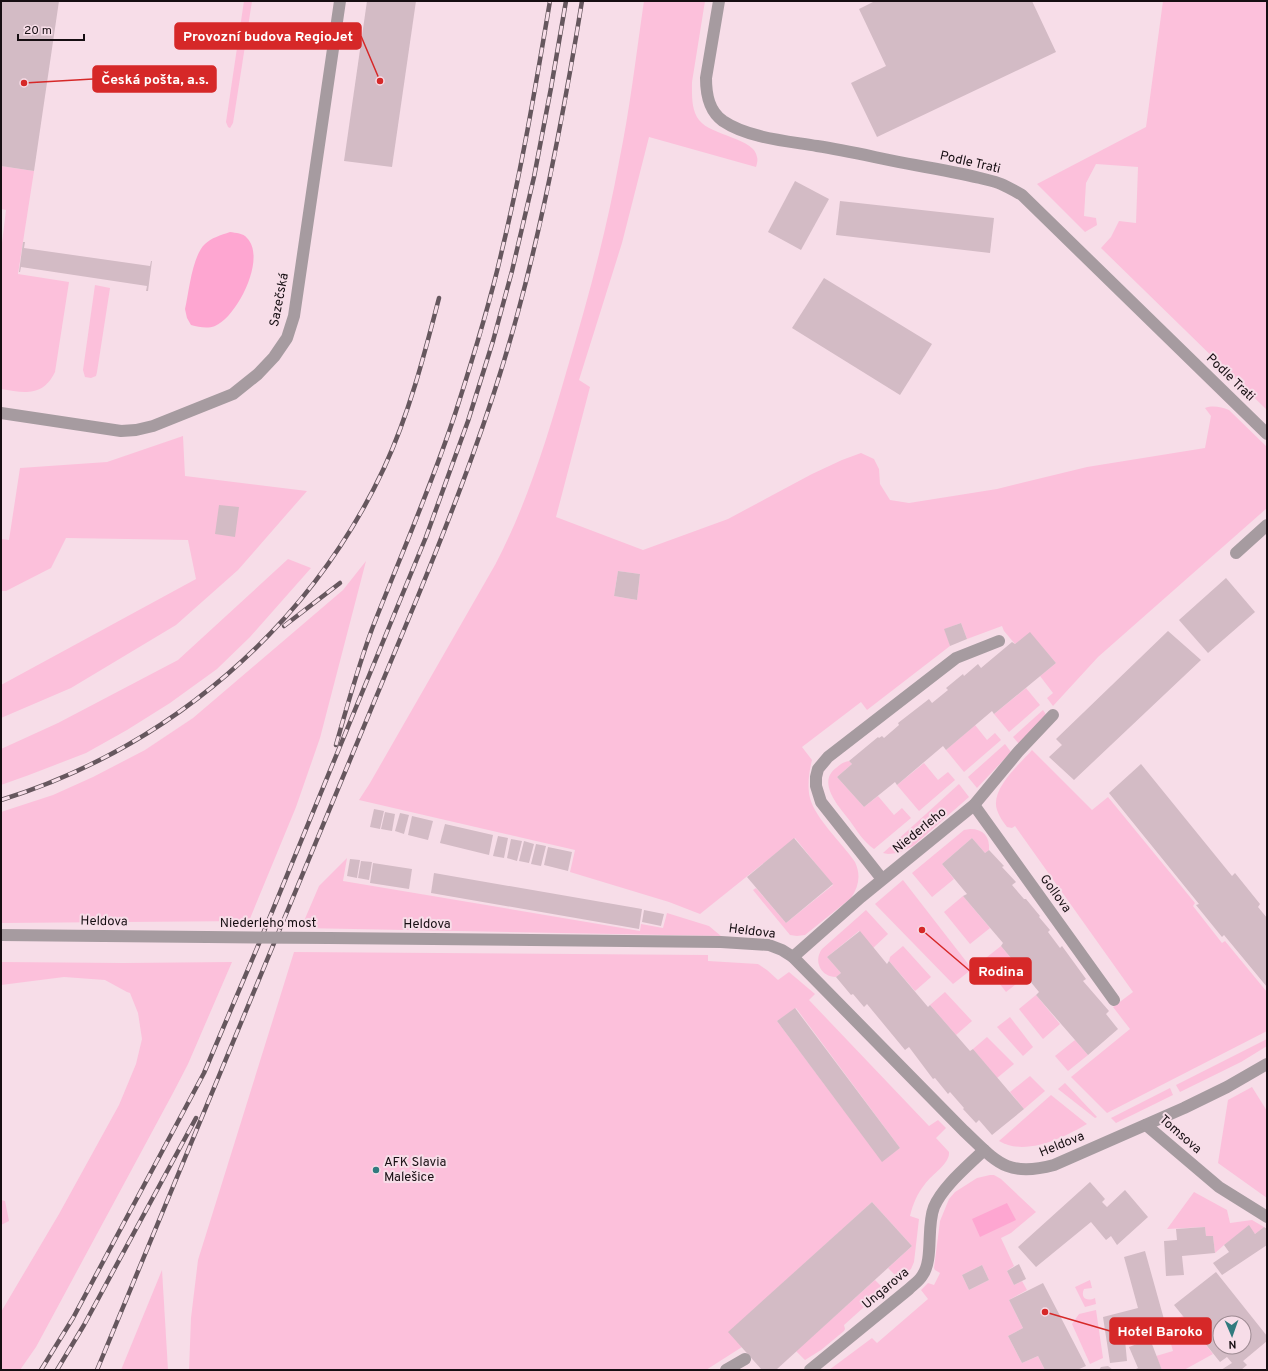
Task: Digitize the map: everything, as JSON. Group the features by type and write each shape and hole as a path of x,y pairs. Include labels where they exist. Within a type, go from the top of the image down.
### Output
{"street":[{"name":"Sazečská","path":"1,413 121,430 136,430 153,426 233,394 258,374 274,357 287,338 294,316 340,1"},
{"name":"Podle Trati","path":"718,1 706,78 706,90 711,107 715,114 723,121 733,127 776,139 819,146 1000,183 1022,195 1267,434"},
{"path":"1236,553 1267,525"},
{"path":"882,879 821,802 816,786 818,769 828,756 956,658 999,640"},
{"name":"Niederleho","path":"794,957 860,897 974,805 1018,752 1053,715"},
{"name":"Gollova","path":"974,805 1114,1000"},
{"name":"Heldova","path":"1,935 207,937"},
{"name":"Niederleho most","path":"207,937 329,938"},
{"name":"Heldova","path":"329,938 721,942 769,945 794,957 964,1131 1002,1165 1013,1169 1041,1169 1054,1165 1146,1125"},
{"name":"Tomsova","path":"1267,1064 1227,1087 1146,1125 1219,1187 1267,1217"},
{"name":"Ungarova","path":"810,1370 922,1277 926,1270 928,1261 931,1221 934,1208 942,1194 984,1150"},
{"path":"726,1370 745,1358"}],"shaded area":[{"path":"244,1 252,1 233,123 230,128 226,122"},
{"path":"644,1 705,1 692,82 692,102 696,116 705,125 713,130 749,145 757,157 757,162 756,167 649,137 622,243 579,380 590,387 556,517 643,550 728,519 812,474 861,453 874,459 879,469 880,484 890,500 909,503 997,489 1087,467 1205,448 1211,416 1205,408 1211,407 1220,407 1229,410 1267,447 1267,508 1098,657 1053,706 1047,698 1053,693 1040,676 1056,663 1030,633 1015,644 1004,631 1002,626 967,639 961,623 945,629 950,646 867,710 861,702 802,747 812,760 809,774 809,793 813,806 823,822 855,862 858,871 856,889 851,898 805,935 790,935 753,890 756,888 786,923 833,885 795,838 700,914 669,902 570,872 575,850 359,800 495,565 527,495 574,347 602,242 614,189 630,102","holes":["618,571 640,574 637,600 614,596"]},
{"path":"1163,1 1267,1 1267,410 1101,248 1111,237 1119,221 1136,223 1138,167 1096,164 1086,183 1084,216 1096,218 1097,225 1085,232 1037,184 1146,127"},
{"path":"1,166 34,171 18,274 69,282 55,372 45,386 25,392 1,389 1,251 6,210 1,209"},
{"path":"230,232 244,235 252,247 254,259 247,286 232,311 224,320 215,326 209,327 191,325 187,318 185,309 197,257 207,242"},
{"path":"95,285 110,288 97,372 96,376 91,378 85,377 83,370"},
{"path":"183,436 185,476 307,491 238,570 176,625 71,688 1,718 1,685 196,579 188,540 66,538 51,568 6,591 1,591 1,539 9,540 20,468 107,462"},
{"path":"288,559 311,568 250,637 217,669 170,703 127,730 86,753 1,785 1,749 58,723 178,660"},
{"path":"366,561 320,738 296,807 249,921 1,923 1,812 53,795 93,777 145,750 193,718 343,590"},
{"path":"1026,688 1040,705 1009,732 994,714"},
{"path":"1043,710 1047,716 1019,744 1013,737"},
{"path":"975,725 987,740 995,733 1001,740 964,772 946,750"},
{"path":"1005,744 1011,752 977,788 968,777"},
{"path":"1032,750 1092,810 1108,797 1195,903 1193,906 1222,943 1225,941 1267,992 1267,1031 1107,1113 1071,1077 1130,1029 1113,1007 1133,992 1015,826 1012,828 1007,827 997,810 996,802 1002,786 1013,770"},
{"path":"849,761 852,764 837,777 864,807 878,796 894,815 902,808 911,818 874,849 864,840 841,809 829,788 828,781 830,774 841,764"},
{"path":"924,763 938,780 948,772 955,780 919,811 897,785"},
{"path":"959,784 969,797 913,846 898,853 883,853"},
{"path":"964,830 979,830 985,835 988,841 989,850 985,853 972,838 942,864 954,879 932,897 912,873"},
{"path":"347,858 343,881 640,931 641,924 663,928 667,913 709,926 721,936 301,928 319,886"},
{"path":"903,880 972,969 953,984 875,904"},
{"path":"963,896 990,928 970,944 944,912"},
{"path":"866,910 888,934 873,948 859,931 827,957 841,973 836,977 826,974 820,968 818,958 822,949"},
{"path":"903,946 931,977 915,991 889,961 890,957"},
{"path":"1001,946 1026,976 1006,992 982,961"},
{"path":"294,952 708,955 708,961 758,964 778,980 789,972 815,994 809,1000 929,1126 938,1120 946,1128 936,1138 949,1152 947,1161 928,1180 914,1203 910,1216 919,1219 914,1262 911,1269 899,1279 888,1268 912,1246 872,1202 729,1332 742,1347 706,1370 189,1370 191,1318 198,1260","holes":["796,1008 900,1148 882,1161 777,1021"]},
{"path":"1,962 232,962 188,1064 173,1093 36,1347 20,1370 1,1370 1,1312 59,1214 119,1105 136,1064 142,1039 138,1013 130,993 105,980 64,977 1,985"},
{"path":"945,992 972,1021 956,1035 930,1005"},
{"path":"1036,995 1060,1024 1043,1039 1019,1009"},
{"path":"1010,1017 1033,1047 1023,1056 997,1027"},
{"path":"987,1037 1014,1064 997,1078 973,1049"},
{"path":"1267,1039 1267,1046 1241,1062 1180,1092 1176,1085"},
{"path":"1075,1040 1088,1055 1068,1071 1055,1056"},
{"path":"1030,1076 1045,1091 1024,1109 1010,1092"},
{"path":"1065,1083 1097,1117 1095,1118 1058,1089"},
{"path":"1252,1087 1267,1111 1267,1198 1218,1163 1228,1100"},
{"path":"1170,1088 1173,1095 1116,1123 1111,1118"},
{"path":"1051,1095 1087,1124 1056,1139 1032,1146 1021,1147 1009,1145 999,1141"},
{"path":"994,1175 1001,1179 1036,1212 1011,1233 1001,1238 1014,1266 1007,1271 1014,1285 1022,1281 1027,1290 1009,1300 1023,1328 1008,1336 1022,1363 1038,1356 1045,1370 829,1370 872,1338 877,1343 928,1299 921,1290 928,1283 934,1285 940,1273 934,1268 940,1221 949,1199 955,1192 977,1178","holes":["982,1265 989,1280 969,1290 962,1275"]},
{"path":"1194,1192 1227,1210 1230,1223 1252,1220 1264,1227 1255,1234 1249,1226 1215,1253 1213,1236 1206,1236 1205,1227 1167,1229"},
{"path":"1,1200 5,1201 9,1221 1,1225"},
{"path":"1007,1203 1016,1220 980,1237 972,1219"},
{"path":"162,1270 168,1370 121,1370"},
{"path":"875,1280 884,1289 844,1325 844,1331 821,1350 805,1360 796,1351"},
{"path":"1090,1280 1092,1288 1084,1289 1083,1295 1089,1300 1095,1298 1096,1304 1085,1307 1075,1287"},
{"path":"1096,1310 1103,1358 1090,1364 1072,1324 1079,1314"},
{"path":"1183,1316 1212,1355 1184,1370 1162,1370 1156,1356 1173,1351 1165,1323"}],"building":[{"path":"1,1 59,1 34,171 1,166"},
{"path":"367,1 416,1 392,167 344,161"},
{"path":"875,1 1032,1 1056,52 877,137 851,83 886,66 859,9"},
{"path":"795,181 829,199 801,250 768,232"},
{"path":"840,201 994,218 990,253 836,235"},
{"path":"23,242 25,242 24,248 150,266 152,261 148,291 146,291 147,286 21,267 19,272"},
{"path":"824,278 932,344 900,395 792,328"},
{"path":"219,505 239,507 235,537 215,534"},
{"path":"618,571 640,574 637,600 614,596"},
{"path":"1226,578 1255,612 1208,653 1179,620"},
{"path":"961,623 967,639 950,646 944,629"},
{"path":"1168,631 1201,660 1074,780 1049,757 1062,745 1056,739"},
{"path":"1030,632 1056,663 994,714 992,711 946,750 943,746 897,785 895,782 864,807 837,777 852,764 849,761 878,737 879,738 882,736 884,738 899,725 898,723 929,699 932,703 948,690 946,688 963,674 964,676 978,664 981,668 1012,642 1015,644"},
{"path":"1141,764 1232,876 1235,873 1260,904 1258,907 1267,918 1267,987 1224,935 1222,937 1196,905 1199,904 1109,793"},
{"path":"374,809 384,811 380,829 370,827"},
{"path":"385,812 395,814 392,831 381,829"},
{"path":"400,813 409,815 404,834 395,831"},
{"path":"412,816 433,821 428,840 408,835"},
{"path":"445,824 493,835 489,855 440,843"},
{"path":"498,836 508,838 504,858 493,856"},
{"path":"794,838 833,884 786,923 747,877"},
{"path":"972,838 985,853 989,850 1004,866 1002,867 1016,882 1012,885 1040,916 1039,917 1050,930 1048,932 1060,948 1062,946 1086,979 1083,981 1109,1011 1106,1014 1118,1029 1088,1055 1036,995 1039,992 1001,946 1003,943 963,896 967,894 942,864"},
{"path":"511,839 522,841 517,861 507,858"},
{"path":"524,841 534,844 529,863 519,861"},
{"path":"536,844 546,846 541,866 531,864"},
{"path":"548,847 572,852 568,871 544,865"},
{"path":"350,859 360,860 357,878 347,876"},
{"path":"361,861 372,862 369,880 358,878"},
{"path":"373,863 412,869 409,889 370,883"},
{"path":"434,873 642,909 639,929 431,893"},
{"path":"644,910 664,914 661,926 642,922"},
{"path":"860,931 887,964 889,961 928,1007 930,1005 970,1051 973,1049 1024,1109 992,1135 979,1120 976,1123 950,1092 948,1094 935,1078 933,1079 909,1047 905,1050 867,1004 864,1007 853,994 851,995 836,977 841,973 827,957"},
{"path":"795,1008 900,1148 882,1162 777,1021"},
{"path":"1090,1182 1105,1199 1102,1202 1107,1207 1125,1190 1148,1217 1117,1245 1111,1236 1106,1240 1091,1222 1036,1267 1018,1247"},
{"path":"872,1202 912,1246 776,1370 762,1370 728,1332"},
{"path":"1249,1225 1255,1234 1264,1227 1267,1229 1267,1245 1222,1275 1213,1263 1229,1252 1224,1245"},
{"path":"1205,1227 1206,1236 1213,1236 1215,1253 1182,1256 1184,1275 1166,1276 1164,1241 1177,1240 1176,1229"},
{"path":"1145,1251 1167,1330 1125,1340 1127,1361 1110,1363 1103,1317 1138,1308 1124,1257"},
{"path":"1019,1264 1026,1279 1014,1285 1007,1271"},
{"path":"982,1265 989,1280 969,1290 962,1275"},
{"path":"1216,1272 1250,1315 1212,1315 1212,1352 1174,1305"},
{"path":"1043,1283 1086,1366 1077,1370 1045,1370 1038,1356 1022,1363 1008,1336 1023,1328 1009,1300"},
{"path":"1252,1317 1267,1336 1267,1341 1252,1354"},
{"path":"1150,1339 1162,1370 1134,1370 1138,1368 1129,1347"},
{"path":"1214,1355 1250,1355 1243,1361 1247,1365 1241,1370 1221,1370 1232,1363 1227,1357 1220,1362"},
{"path":"1108,1366 1113,1370 1099,1370 1101,1367"}],"railway":[{"path":"336,745 367,643 447,439 481,331 516,188 550,1"},
{"path":"41,1370 73,1318 204,1073 260,941 426,537 468,421 493,341 512,271 534,177 566,1"},
{"path":"97,1370 418,596 446,526 485,420 508,348 537,235 562,118 582,1"},
{"path":"1,800 62,777 121,749 176,714 227,674 274,630 316,580 353,526 384,468 401,427 422,363 439,298"},
{"path":"284,626 340,583"},
{"path":"57,1370 84,1325 196,1118"}],"place":[{"name":"Provozní budova RegioJet","path":"380,81"},
{"name":"Česká pošta, a.s.","path":"24,83"},
{"name":"Rodina","path":"922,930"},
{"name":"AFK Slavia Malešice","path":"376,1170"},
{"name":"Hotel Baroko","path":"1045,1312"}]}
